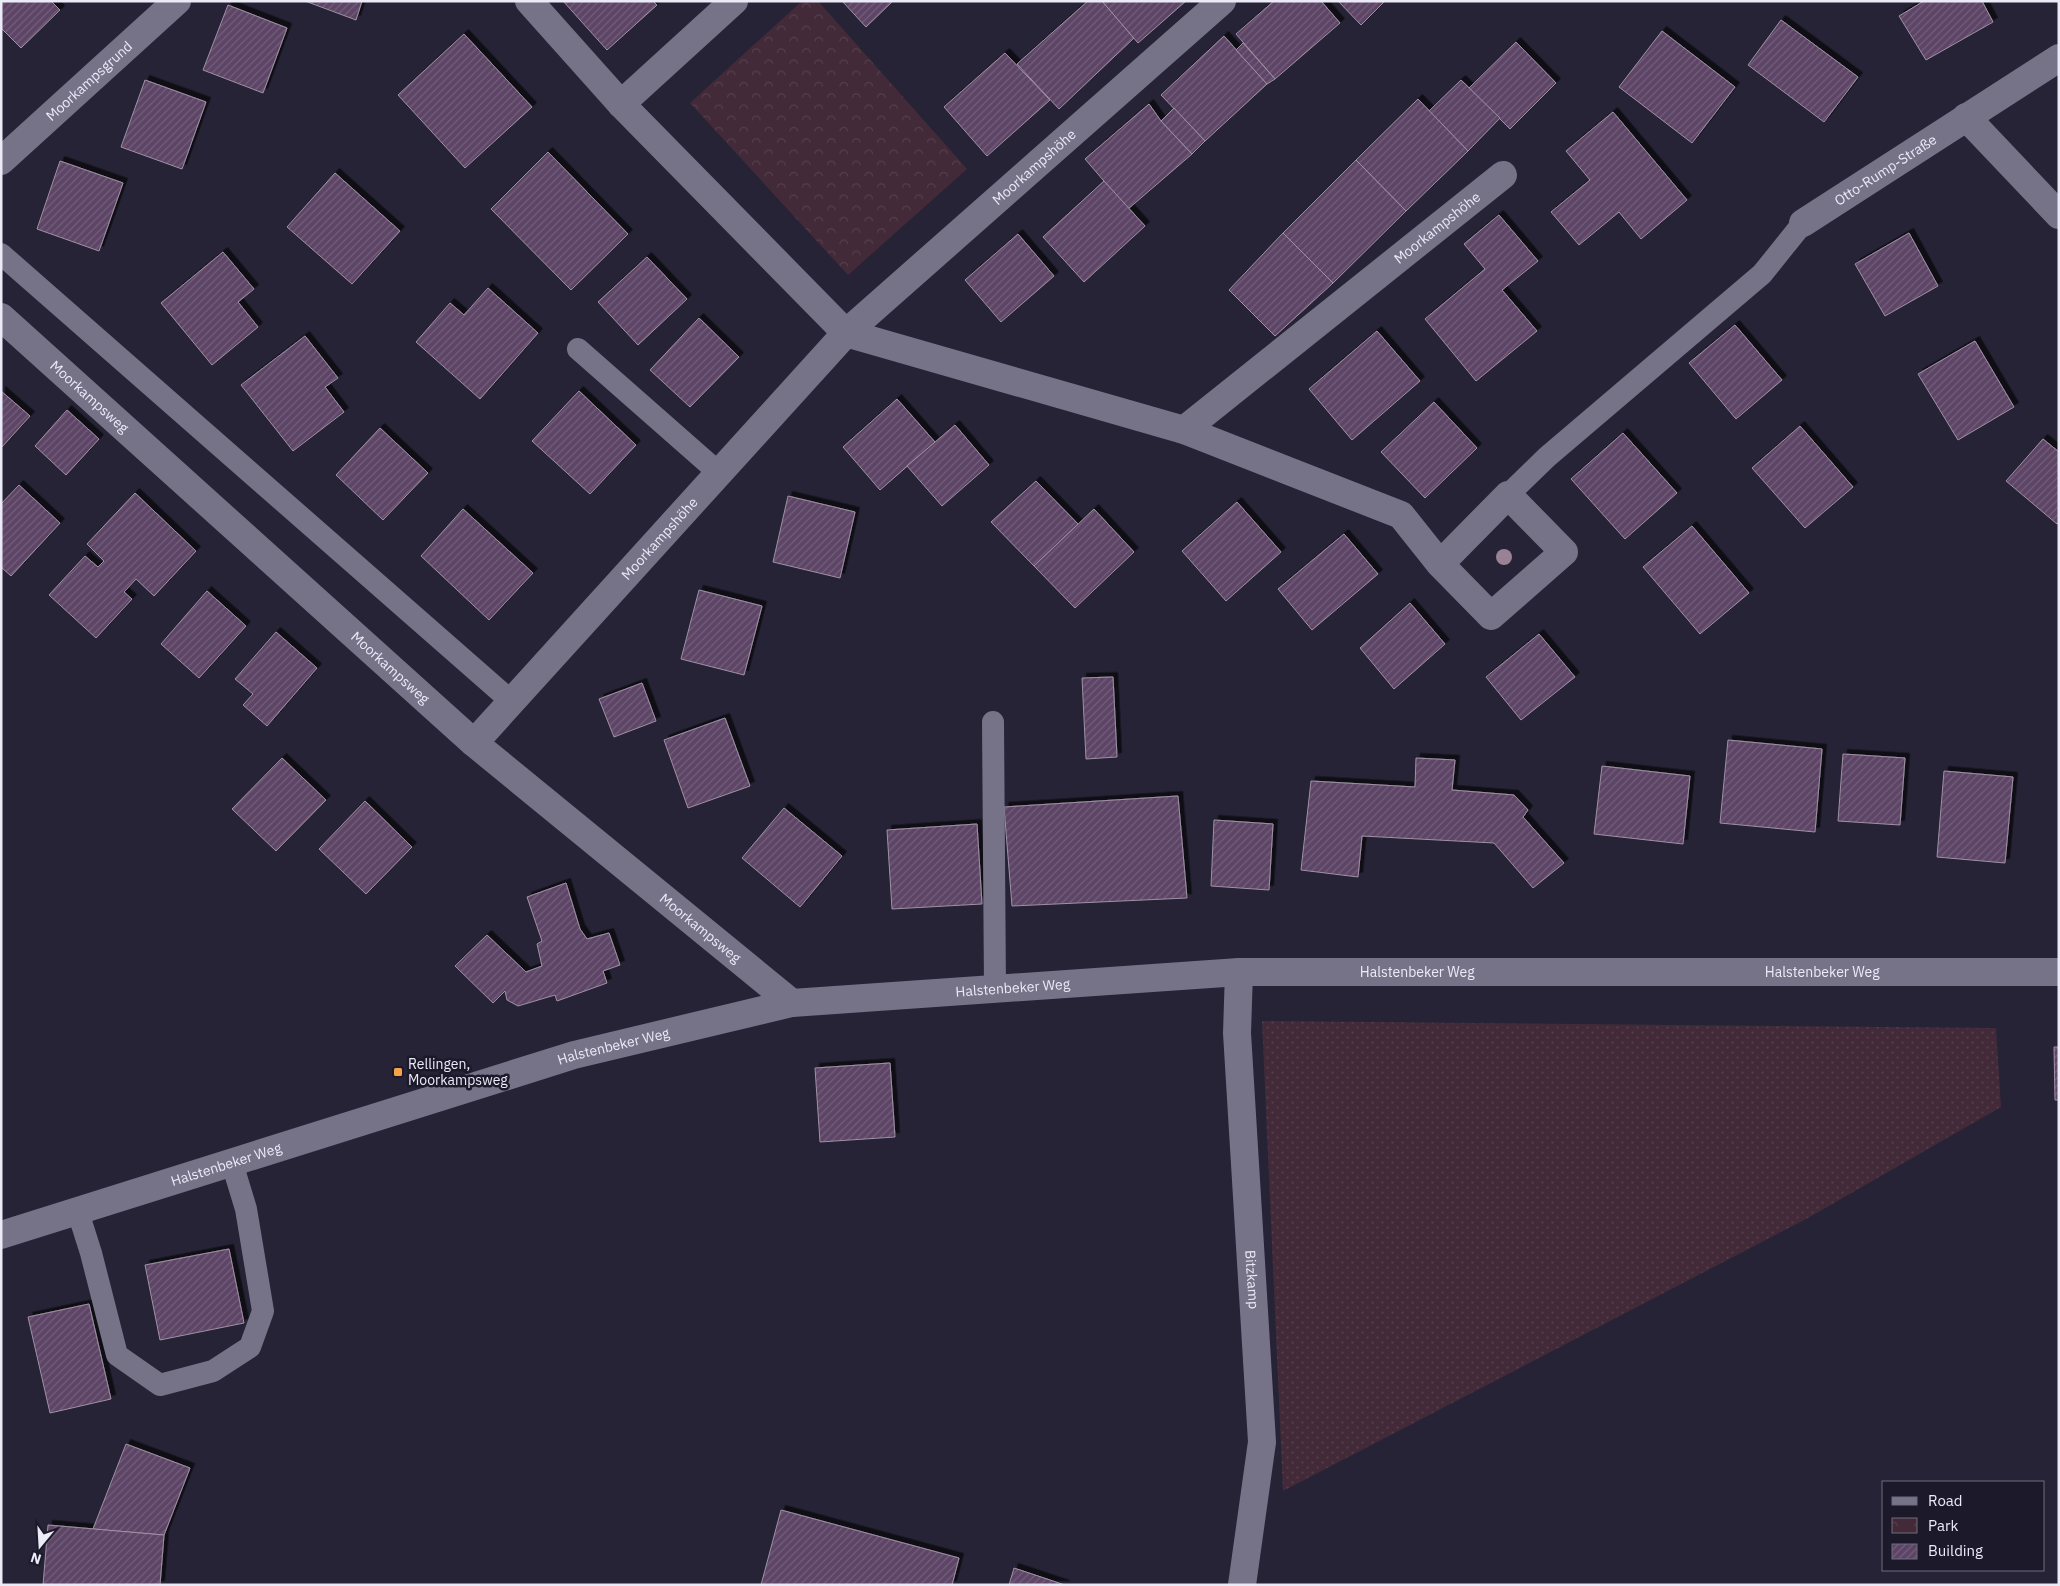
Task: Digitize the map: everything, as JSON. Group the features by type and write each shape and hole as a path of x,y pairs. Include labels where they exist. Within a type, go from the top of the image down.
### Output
{"street":[{"name":"Moorkampsgrund","path":"1,161 177,1"},
{"path":"529,1 621,104 846,333 1184,430 1401,515 1440,564 1491,616 1564,552 1508,495 1440,564"},
{"path":"621,104 734,1"},
{"name":"Moorkampshöhe","path":"474,743 846,333 1222,1"},
{"name":"Otto-Rump-Straße","path":"1803,223 2059,58"},
{"path":"1966,117 2059,215"},
{"name":"Moorkampshöhe","path":"1184,430 1503,175"},
{"name":"Moorkampsweg","path":"1,317 474,743 792,1003"},
{"name":"Halstenbeker Weg","path":"1,1235 574,1055 792,1003 1239,972 2059,972"},
{"name":"Bitzkamp","path":"1239,972 1237,1033 1262,1442 1242,1585"}],"lane":[{"path":"1508,495 1547,457 1762,274 1803,223"},
{"path":"1,254 512,702"},
{"path":"578,349 719,474"},
{"path":"993,722 995,989"},
{"path":"78,1212 118,1355 160,1385 213,1371 250,1347 264,1311 246,1209 232,1163"}],"green space":[{"path":"802,1 818,1 967,169 848,275 690,103"},
{"path":"1262,1021 1996,1028 2001,1107 1808,1218 1283,1491"}],"building":[{"path":"1,1 51,1 60,10 21,48 1,28"},
{"path":"305,1 362,1 356,20"},
{"path":"563,1 653,1 657,5 607,50"},
{"path":"842,1 893,1 866,27"},
{"path":"1088,1 1102,1 1134,38 1059,109 1017,64"},
{"path":"1102,1 1186,1 1138,43"},
{"path":"1274,1 1321,1 1340,23 1275,79 1236,34"},
{"path":"1338,1 1385,1 1361,25"},
{"path":"1924,1 1982,1 1993,22 1926,60 1899,16"},
{"path":"228,5 287,28 263,93 203,70"},
{"path":"1781,20 1858,77 1824,122 1748,65"},
{"path":"1662,31 1735,87 1692,143 1619,87"},
{"path":"464,34 532,107 465,168 398,95"},
{"path":"1224,36 1267,84 1205,141 1161,95"},
{"path":"1516,42 1556,83 1510,129 1469,88"},
{"path":"1243,43 1275,79 1267,84 1236,50"},
{"path":"1005,53 1050,100 987,156 944,107"},
{"path":"145,80 206,102 182,169 121,147"},
{"path":"1461,80 1500,118 1468,151 1429,111"},
{"path":"1418,99 1468,151 1406,211 1356,160"},
{"path":"1149,104 1161,121 1192,154 1128,209 1085,159"},
{"path":"1174,108 1205,141 1192,154 1161,121"},
{"path":"1613,112 1687,200 1641,239 1619,212 1579,245 1551,212 1590,180 1566,151"},
{"path":"548,152 628,234 571,290 491,209"},
{"path":"1356,160 1406,211 1333,283 1283,233"},
{"path":"60,161 123,183 99,251 37,229"},
{"path":"335,173 400,231 352,284 287,227"},
{"path":"1104,181 1145,226 1084,282 1043,237"},
{"path":"1499,215 1538,261 1502,290 1537,331 1476,381 1425,319 1485,269 1464,244"},
{"path":"1283,233 1333,283 1275,336 1229,290"},
{"path":"1909,233 1938,286 1885,316 1855,264"},
{"path":"1018,234 1054,276 1001,322 965,280"},
{"path":"223,252 254,289 238,302 258,327 212,365 161,303"},
{"path":"647,257 687,299 638,345 598,302"},
{"path":"488,288 538,333 480,399 416,342 450,303 464,315"},
{"path":"699,318 739,357 690,407 650,370"},
{"path":"1735,325 1782,380 1736,419 1689,363"},
{"path":"1377,331 1420,381 1352,440 1309,389"},
{"path":"305,336 338,378 325,387 344,412 293,451 241,385"},
{"path":"1975,341 2014,407 1958,440 1918,374"},
{"path":"1,391 30,416 1,448"},
{"path":"579,391 636,445 590,494 532,441"},
{"path":"897,399 935,442 880,490 843,447"},
{"path":"1434,402 1477,448 1425,498 1381,452"},
{"path":"67,410 99,439 66,475 35,446"},
{"path":"955,425 989,465 942,506 907,466"},
{"path":"1800,426 1853,487 1805,528 1752,468"},
{"path":"380,428 428,473 383,520 336,475"},
{"path":"1623,433 1677,493 1625,539 1571,479"},
{"path":"2043,439 2059,452 2059,522 2057,524 2006,481"},
{"path":"1036,481 1078,524 1034,566 991,522"},
{"path":"19,485 60,523 11,576 1,567 1,504"},
{"path":"135,493 196,551 154,596 136,579 124,592 132,599 96,638 49,595 85,556 98,567 104,561 87,544"},
{"path":"788,496 855,512 840,578 773,562"},
{"path":"1237,502 1281,552 1226,601 1182,551"},
{"path":"463,509 533,573 489,620 421,556"},
{"path":"1094,509 1134,552 1075,608 1034,566"},
{"path":"1692,526 1749,593 1700,634 1643,567"},
{"path":"1344,534 1378,574 1312,630 1278,589"},
{"path":"699,590 762,606 744,675 681,659"},
{"path":"207,591 246,626 199,678 161,644"},
{"path":"1410,603 1445,644 1394,689 1360,648"},
{"path":"276,632 317,668 267,726 243,705 253,694 235,679"},
{"path":"1539,634 1575,677 1521,720 1486,677"},
{"path":"1113,677 1117,757 1086,759 1082,678"},
{"path":"642,683 656,721 614,737 599,699"},
{"path":"725,718 750,786 688,808 664,740"},
{"path":"1728,740 1822,749 1815,832 1720,823"},
{"path":"1843,754 1905,758 1900,825 1838,821"},
{"path":"282,758 326,800 276,851 232,809"},
{"path":"1416,758 1455,760 1452,790 1514,795 1528,810 1523,817 1564,863 1533,888 1494,843 1362,836 1358,877 1301,870 1311,781 1415,787"},
{"path":"1602,766 1690,776 1683,844 1594,834"},
{"path":"1944,771 2013,777 2005,863 1937,857"},
{"path":"1178,796 1187,898 1012,906 1004,807"},
{"path":"365,801 412,847 366,894 319,849"},
{"path":"784,808 842,856 800,907 742,858"},
{"path":"1214,820 1273,824 1269,890 1211,886"},
{"path":"977,824 982,904 892,909 887,830"},
{"path":"566,883 580,929 587,939 609,933 620,965 603,971 607,983 557,1001 555,995 518,1006 507,1000 505,991 493,1003 455,966 487,935 526,972 542,966 537,944 542,941 527,897"},
{"path":"2054,1047 2059,1047 2059,1100 2055,1100"},
{"path":"890,1063 895,1137 820,1142 815,1068"},
{"path":"229,1249 244,1323 160,1340 145,1265"},
{"path":"89,1304 111,1399 50,1413 28,1317"},
{"path":"126,1444 190,1468 164,1535 93,1529"},
{"path":"781,1510 959,1558 952,1585 761,1585"},
{"path":"48,1525 164,1535 160,1585 43,1585"},
{"path":"1014,1568 1065,1585 1009,1585"}],"place":[{"name":"Rellingen, Moorkampsweg","path":"398,1072"}]}
